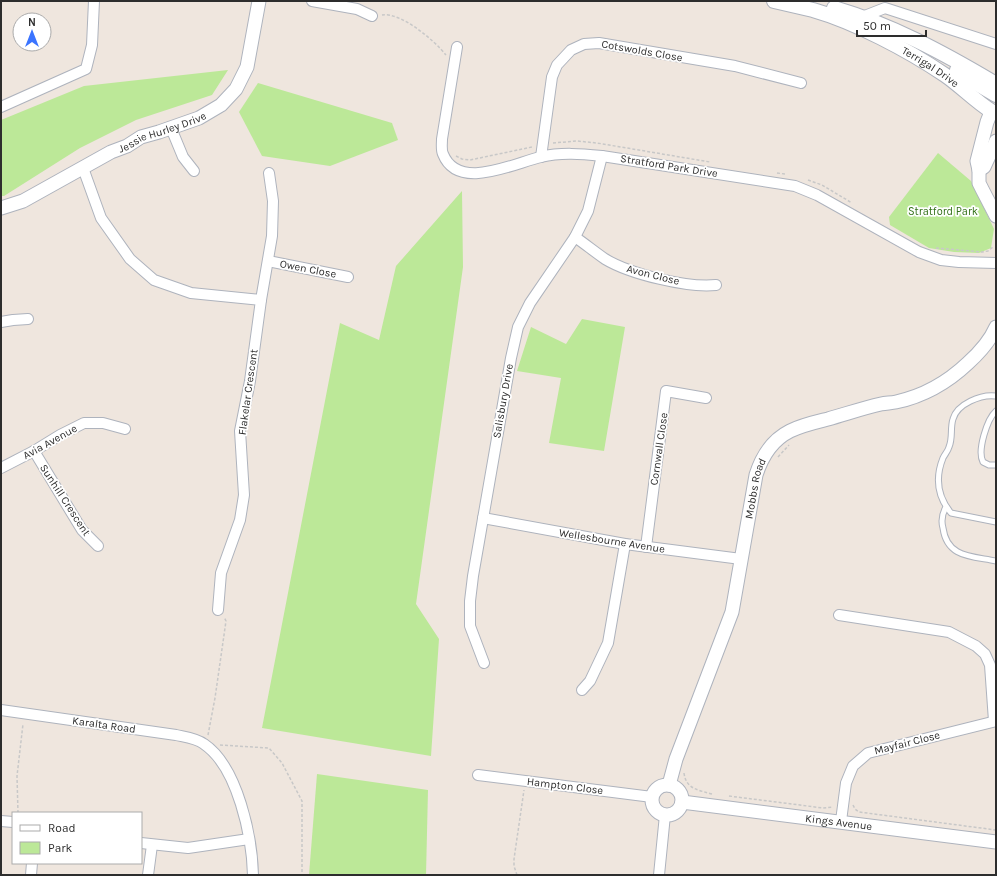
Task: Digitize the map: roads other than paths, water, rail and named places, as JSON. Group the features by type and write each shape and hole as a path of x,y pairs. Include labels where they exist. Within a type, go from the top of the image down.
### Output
{"main road":[{"name":"Terrigal Drive","path":"774,1 814,10 865,30 943,74 959,85 990,111"},
{"name":"Terrigal Drive","path":"803,1 862,17 882,25 937,50 996,84"},
{"name":"Terrigal Drive","path":"898,32 905,40 949,64 974,82 996,94"}],"street":[{"path":"1,107 86,69 92,45 94,1"},
{"name":"Jessie Hurley Drive","path":"1,208 23,201 111,152 127,146 141,137 170,128 208,113 221,105 236,90 247,67 259,1"},
{"path":"312,1 357,9 372,16"},
{"path":"862,17 885,8 996,44"},
{"name":"Cotswolds Close","path":"541,157 552,77 557,65 570,50 584,44 599,43 735,66 801,83"},
{"name":"Stratford Park Drive","path":"457,47 442,144 442,153 449,165 460,171 471,173 497,171 541,157 571,153 602,156 795,186 818,195 919,252 941,260 996,263"},
{"path":"990,111 977,162 980,170 979,183 992,200 996,216"},
{"path":"170,128 183,157 194,171"},
{"path":"980,170 984,167 996,141"},
{"name":"Salisbury Drive","path":"484,663 470,626 470,601 511,358 518,328 530,303 575,237 588,211 602,156"},
{"path":"83,168 102,218 130,259 154,280 191,293 261,300"},
{"name":"Flakelar Crescent","path":"218,610 222,573 240,520 244,495 240,431 250,381 261,300 272,236 273,201 270,173"},
{"name":"Avon Close","path":"575,237 606,259 638,273 704,286 716,286"},
{"name":"Owen Close","path":"268,261 348,277"},
{"path":"1,322 28,319"},
{"name":"Mobbs Road","path":"670,785 676,759 729,621 734,603 756,475 759,463 764,454 771,446 790,431 805,425 882,404 896,402 927,392 950,378 975,357 986,344 996,328"},
{"name":"Cornwall Close","path":"646,547 666,391 706,398"},
{"name":"Avia Avenue","path":"1,468 34,451 60,434 84,423 103,423 125,429"},
{"name":"Sunhill Crescent","path":"34,451 82,530 98,546"},
{"name":"Wellesbourne Avenue","path":"483,518 625,544 741,559"},
{"path":"582,690 590,681 608,643 625,544"},
{"path":"839,615 949,632 976,646 985,654 990,664 995,721"},
{"name":"Karalta Road","path":"1,710 176,735 192,738 206,745 222,763 230,777 240,802 249,840"},
{"name":"Mayfair Close","path":"841,821 846,782 854,766 868,753 995,721"},
{"name":"Hampton Close","path":"478,775 652,798"},
{"path":"670,785 678,789 682,797 682,802 678,810 674,813 665,815 656,810 652,802 652,798 660,786 670,785"},
{"name":"Kings Avenue","path":"682,802 841,821 996,842"},
{"path":"659,875 665,815"},
{"path":"1,821 12,822"},
{"path":"142,843 188,848 249,840 252,875"},
{"path":"148,875 152,845"},
{"path":"31,875 32,864"}],"lane":[{"path":"996,396 986,396 967,403 956,412 953,417 950,447 944,458 938,479 939,492 946,508 951,513 996,522"},
{"path":"996,411 992,414 982,441 981,454 984,462 989,465 996,465"},
{"path":"946,508 942,517 946,542 956,552 963,555 996,561"}],"park label":[{"name":"Stratford Park","path":"943,211"}]}
